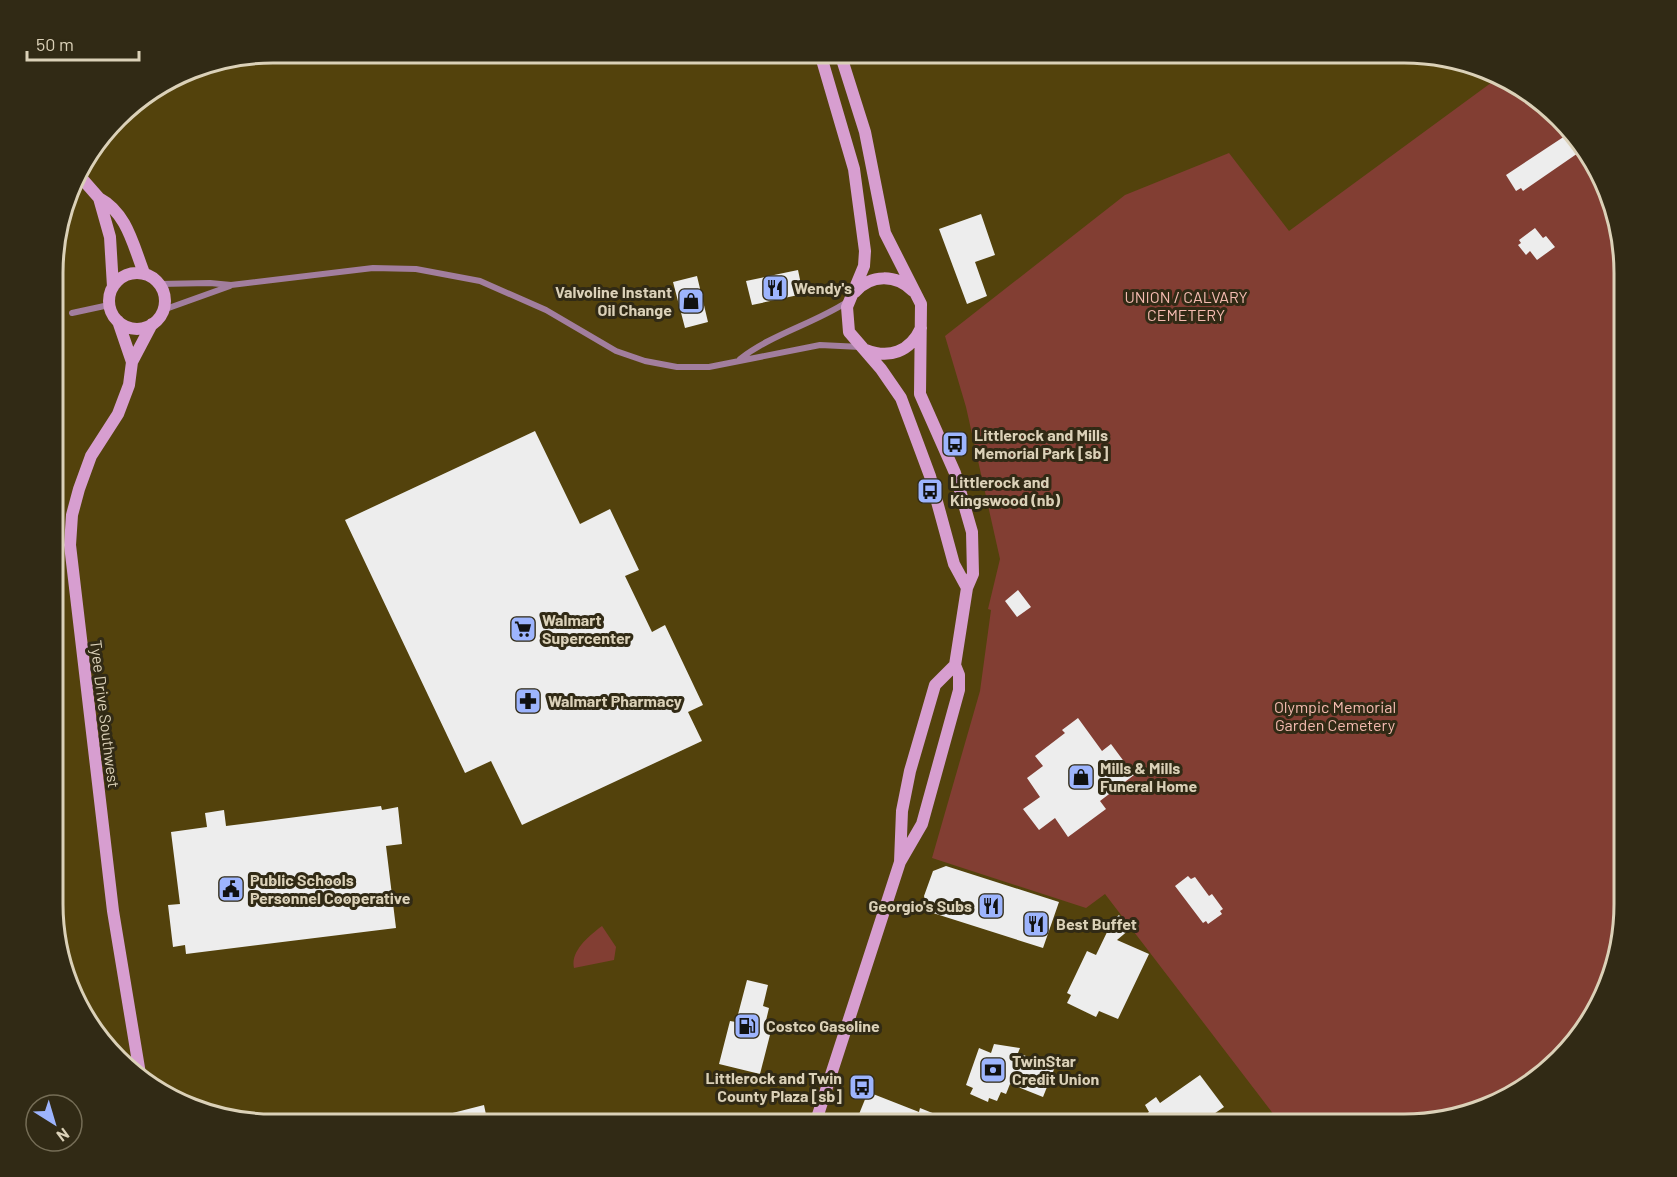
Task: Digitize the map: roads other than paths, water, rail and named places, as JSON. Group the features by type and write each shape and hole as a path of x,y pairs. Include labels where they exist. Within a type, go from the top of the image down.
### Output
{"main road":[{"path":"823,63 849,145 859,197 864,266 846,314 847,326 856,342 892,383 910,419 937,496 954,564 967,588"},
{"path":"818,1114 900,862 922,824 959,690 959,675 955,665 974,559 972,532 955,473 920,394 923,315 916,294 885,233 867,140 843,63"},
{"path":"84,181 99,198 113,206 122,218 144,273 160,284 164,292 163,310"},
{"path":"99,198 110,237 113,287 109,305"},
{"path":"113,287 126,275 144,273"},
{"path":"851,298 860,286 884,278 902,282 916,294"},
{"name":"Tyee Drive Southwest","path":"109,305 118,321 132,362"},
{"name":"Tyee Drive Southwest","path":"139,1065 113,911 70,545 72,515 92,456 118,414 129,385 132,362 152,324 163,310"},
{"path":"118,321 134,328 152,324"},
{"path":"863,348 876,354 899,352 917,337 921,326"},
{"path":"900,862 902,811 910,771 935,685 955,665"}],"street":[{"path":"160,284 231,285 373,268 416,269 480,281 513,294 616,351 645,362 709,367 740,359 774,356 820,345 863,348"},
{"path":"163,310 231,285"},
{"path":"740,359 751,350 823,318 851,298"},
{"path":"72,313 109,305"}],"place":[{"name":"Wendy's","path":"775,288"},
{"name":"Valvoline Instant Oil Change","path":"691,301"},
{"name":"Littlerock and Mills Memorial Park [sb]","path":"955,444"},
{"name":"Littlerock and Kingswood (nb)","path":"930,491"},
{"name":"Walmart Supercenter","path":"523,629"},
{"name":"Walmart Pharmacy","path":"528,701"},
{"name":"Mills & Mills Funeral Home","path":"1081,777"},
{"name":"Public Schools Personnel Cooperative","path":"231,889"},
{"name":"Georgio's Subs","path":"991,906"},
{"name":"Best Buffet","path":"1036,924"},
{"name":"Costco Gasoline","path":"747,1026"},
{"name":"TwinStar Credit Union","path":"993,1070"},
{"name":"Littlerock and Twin County Plaza [sb]","path":"862,1087"}],"park label":[{"name":"UNION / CALVARY CEMETERY","path":"1186,306"},
{"name":"Olympic Memorial Garden Cemetery","path":"1335,716"}]}
